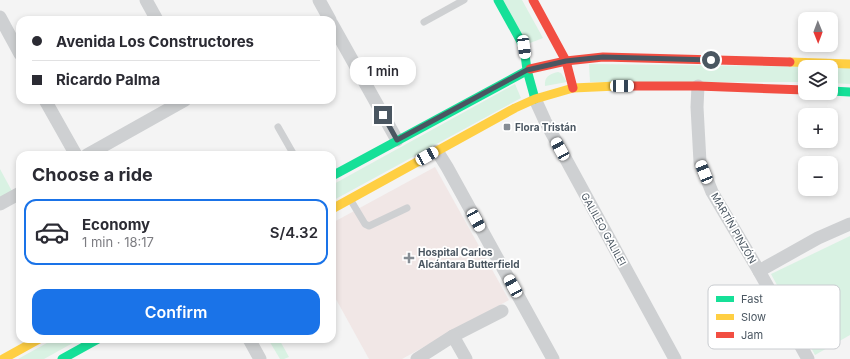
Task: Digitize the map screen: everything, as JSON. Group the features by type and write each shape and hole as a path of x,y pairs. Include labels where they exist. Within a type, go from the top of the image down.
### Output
{"street":[{"path":"146,0 155,16"},
{"path":"319,0 327,16"},
{"path":"498,0 524,47 527,70 535,99"},
{"path":"533,0 566,61 573,88"},
{"path":"0,18 16,47"},
{"path":"336,32 397,140"},
{"path":"336,174 527,70 566,61 603,57 850,64"},
{"path":"336,207 499,117 535,99 573,88 607,86 698,86 798,90"},
{"name":"MARTÍN PINZÓN","path":"698,86 697,107 700,162 712,192 767,285"},
{"path":"838,91 850,92"},
{"name":"GALILEO GALILEI","path":"535,99 545,121 675,359"},
{"path":"48,104 74,151"},
{"path":"94,151 178,104"},
{"path":"437,151 447,166 553,359"},
{"path":"0,204 16,195"},
{"path":"759,271 818,238 850,224"},
{"path":"416,359 444,340 502,311"},
{"path":"453,336 466,359"},
{"path":"4,359 32,343"},
{"path":"62,359 91,343"},
{"path":"251,343 260,359"},
{"name":"MARTÍN PINZÓN","path":"802,349 808,359"}],"lane":[{"path":"424,22 464,0"},
{"path":"278,127 292,151"},
{"path":"350,199 366,224 369,226 407,208"}],"shaded area":[{"name":"Hospital Carlos Alcántara Butterfield","path":"435,167 509,300 402,359 369,359 336,299 336,221"}],"green space":[{"path":"500,0 522,0 543,38 525,45"},
{"path":"589,64 798,66 798,82 590,82"},
{"path":"838,67 850,67 850,84 838,83"},
{"path":"558,72 561,73 567,82 545,86 546,78"},
{"path":"515,84 521,98 336,199 336,183"},
{"path":"0,169 13,193 0,200"},
{"path":"850,236 850,335 840,341 840,285 777,285 771,274"},
{"path":"47,343 73,343 44,359 18,359"},
{"path":"270,343 281,343 289,357 280,359"},
{"path":"812,349 826,349 815,355"}],"traffic: fast":[{"path":"498,0 524,47 527,70 535,99"},
{"path":"336,174 530,69"},
{"path":"838,91 850,92"},
{"path":"62,359 91,343"}],"traffic: slow":[{"path":"790,62 850,64"},
{"path":"336,207 515,108 535,99 573,88 617,86"},
{"path":"3,359 32,343"}],"traffic: jam":[{"path":"533,0 566,61 573,88"},
{"path":"530,69 566,61 603,57 790,62"},
{"path":"617,86 698,86 798,90"}],"place":[{"name":"Flora Tristán","path":"507,127"},
{"name":"Hospital Carlos Alcántara Butterfield","path":"409,258"}],"route":[{"path":"383,115 397,140 527,70 566,61 603,57 711,60"}]}
